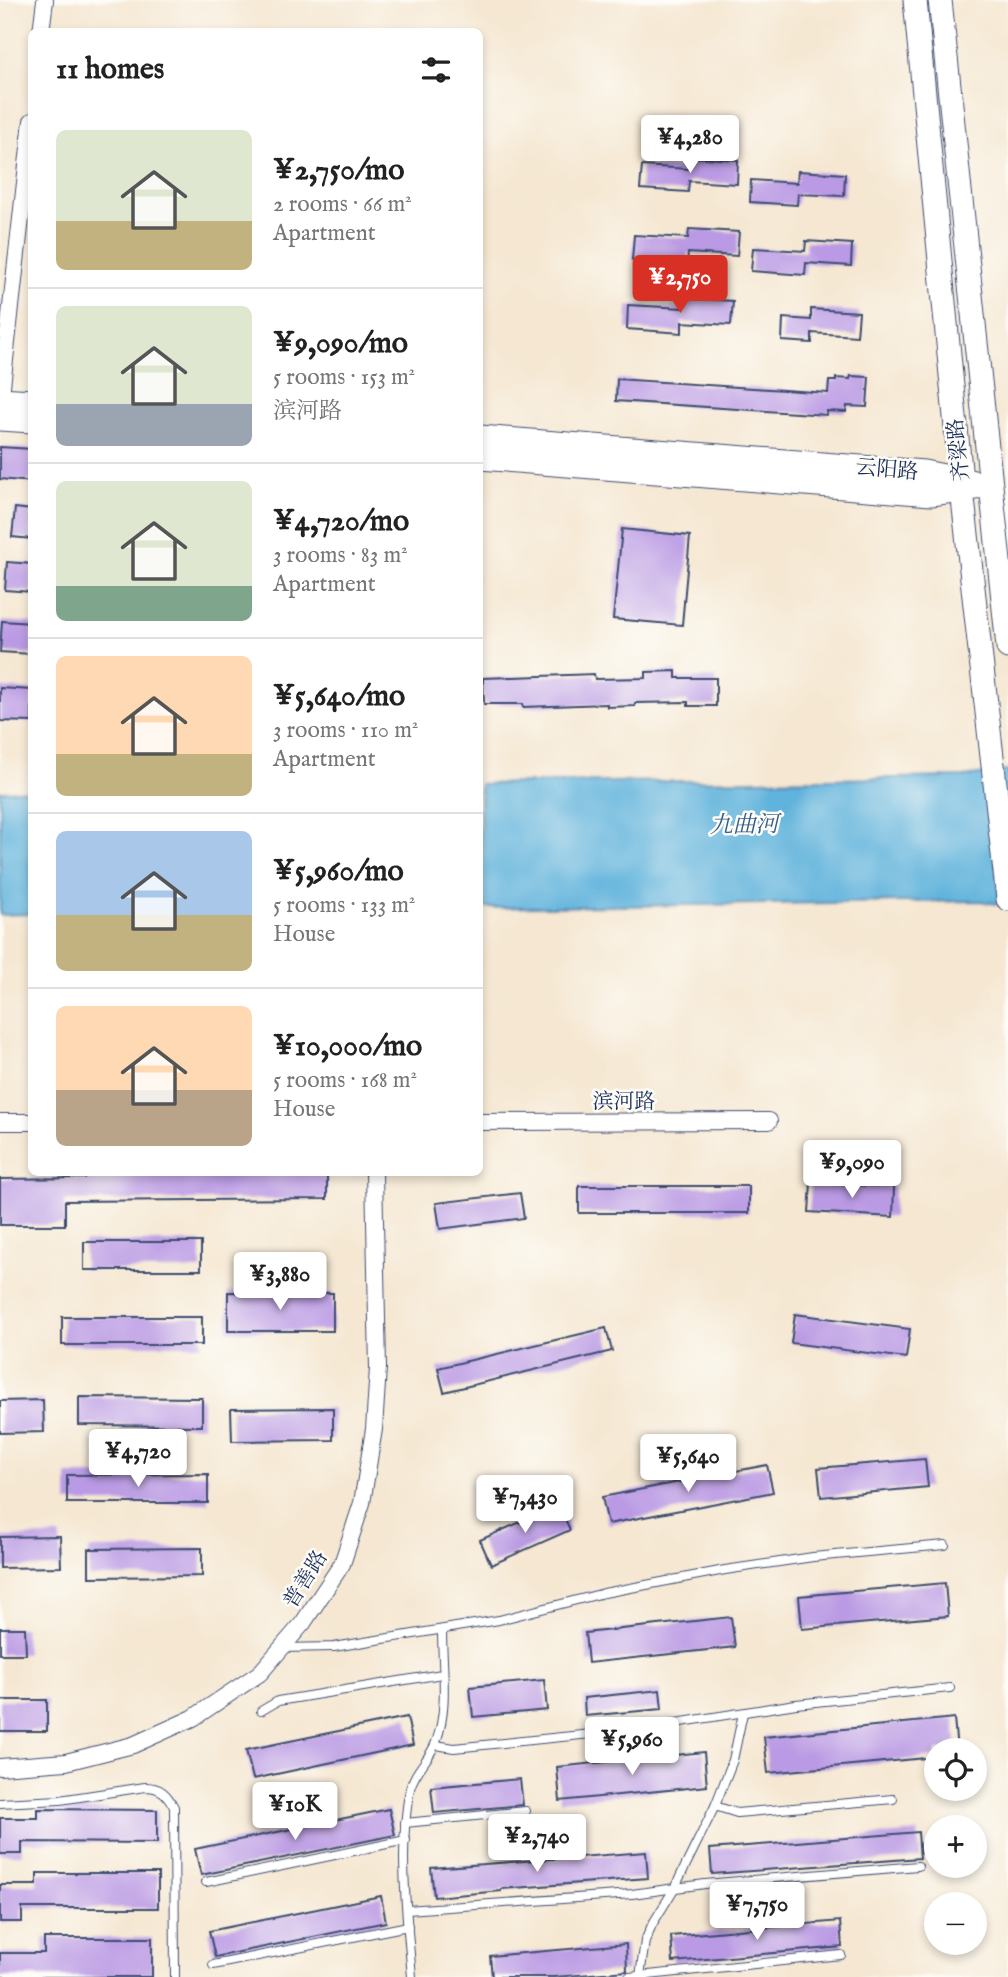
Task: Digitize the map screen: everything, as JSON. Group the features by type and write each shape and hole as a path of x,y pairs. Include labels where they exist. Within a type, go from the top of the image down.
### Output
{"main road":[{"name":"齐梁路","path":"915,0 962,484 1008,899"},
{"name":"齐梁路","path":"940,0 1000,486 1008,647"},
{"path":"0,399 28,401"},
{"path":"0,419 28,421"},
{"name":"云阳路","path":"483,437 924,472 962,484 1000,486"},
{"name":"云阳路","path":"483,457 931,494 962,484"}],"street":[{"path":"42,28 45,0"},
{"path":"0,404 28,156"},
{"name":"滨河路","path":"483,1122 769,1121"},
{"path":"0,1122 28,1122"},
{"name":"普善路","path":"0,1767 66,1762 133,1745 193,1718 260,1673 303,1623 342,1564 362,1503 374,1429 378,1368 374,1176"}],"lane":[{"path":"281,1648 334,1647 499,1620 604,1593 725,1570 813,1557 944,1545"},
{"path":"412,1977 405,1822 410,1786 436,1745 441,1727 442,1630"},
{"path":"261,1710 278,1701 442,1674"},
{"path":"436,1745 454,1748 631,1730 796,1704 950,1688"},
{"path":"640,1976 645,1941 715,1806 733,1760 743,1713"},
{"path":"0,1803 60,1800 145,1787 154,1787 166,1793 174,1807 175,1977"},
{"path":"715,1806 737,1813 893,1799"},
{"path":"405,1822 526,1811"},
{"path":"206,1882 405,1840"},
{"path":"407,1910 918,1866"},
{"path":"213,1965 408,1926"},
{"path":"629,1977 841,1955"}],"water":[{"name":"九曲河","path":"1008,771 1008,906 980,901 483,908 483,784 964,777"},
{"path":"28,790 28,914 0,915 0,791"}],"building":[{"path":"689,157 738,160 737,184 689,181 688,192 640,189 642,166 689,169"},
{"path":"798,171 845,174 844,196 798,194 797,205 750,202 751,180 797,183"},
{"path":"689,229 739,232 737,256 688,253 687,264 632,260 634,235 688,238"},
{"path":"806,241 852,244 851,266 806,263 805,275 751,271 753,248 805,251"},
{"path":"684,298 733,301 731,325 682,322 682,333 627,329 628,305 683,308"},
{"path":"811,309 859,312 857,336 812,333 812,343 782,341 783,318 811,320"},
{"path":"851,376 869,377 867,407 847,406 846,412 827,411 827,415 616,401 617,379 828,393 829,381 836,381 836,378 850,379"},
{"path":"0,447 28,449 28,482 0,479"},
{"path":"15,508 28,510 28,539 12,537"},
{"path":"622,529 690,536 682,625 613,619"},
{"path":"7,562 28,564 28,592 5,590"},
{"path":"2,621 28,623 28,654 0,652"},
{"path":"676,671 676,678 716,678 716,706 688,706 688,702 635,703 635,706 607,707 607,704 523,707 523,704 484,704 483,678 594,674 595,679 646,678 646,672"},
{"path":"0,688 28,690 28,722 0,721"},
{"path":"327,1176 327,1199 65,1201 65,1225 0,1225 0,1179"},
{"path":"811,1183 894,1187 893,1217 809,1212"},
{"path":"579,1186 749,1186 749,1213 579,1213"},
{"path":"520,1193 524,1218 440,1229 436,1203"},
{"path":"84,1242 201,1242 201,1270 84,1270"},
{"path":"228,1292 333,1293 333,1331 228,1331"},
{"path":"795,1314 910,1329 906,1358 791,1343"},
{"path":"62,1317 202,1317 202,1345 62,1345"},
{"path":"606,1328 612,1351 444,1392 438,1368"},
{"path":"79,1397 202,1398 202,1426 79,1425"},
{"path":"43,1400 44,1432 0,1433 0,1401"},
{"path":"333,1408 333,1440 232,1441 231,1409"},
{"path":"925,1459 928,1487 821,1497 818,1468"},
{"path":"767,1465 773,1492 608,1524 602,1497"},
{"path":"208,1474 208,1503 67,1503 67,1475"},
{"path":"559,1505 570,1530 491,1565 480,1540"},
{"path":"60,1536 61,1567 0,1568 0,1537"},
{"path":"202,1548 202,1576 89,1577 89,1549"},
{"path":"945,1583 948,1616 802,1629 799,1596"},
{"path":"731,1617 735,1647 588,1663 585,1633"},
{"path":"0,1628 25,1628 26,1654 0,1654"},
{"path":"544,1680 547,1710 473,1717 470,1687"},
{"path":"660,1690 662,1709 585,1716 584,1698"},
{"path":"0,1700 47,1700 47,1731 0,1731"},
{"path":"407,1717 413,1745 253,1779 246,1750"},
{"path":"954,1718 956,1738 924,1738 924,1758 768,1773 764,1737"},
{"path":"704,1752 707,1786 560,1801 557,1767"},
{"path":"520,1779 523,1805 434,1813 431,1787"},
{"path":"38,1809 157,1810 157,1843 22,1842 22,1854 0,1854 0,1818 38,1818"},
{"path":"389,1809 395,1835 201,1875 195,1849"},
{"path":"918,1832 920,1858 712,1874 710,1849"},
{"path":"646,1852 648,1878 434,1897 431,1868"},
{"path":"37,1873 158,1873 158,1908 22,1908 22,1922 0,1922 0,1885 37,1885"},
{"path":"381,1896 386,1922 215,1957 209,1931"},
{"path":"840,1921 842,1947 673,1962 671,1936"},
{"path":"44,1938 152,1938 152,1977 0,1977 0,1953 44,1953"},
{"path":"626,1944 627,1971 554,1977 492,1977 490,1956"}]}
